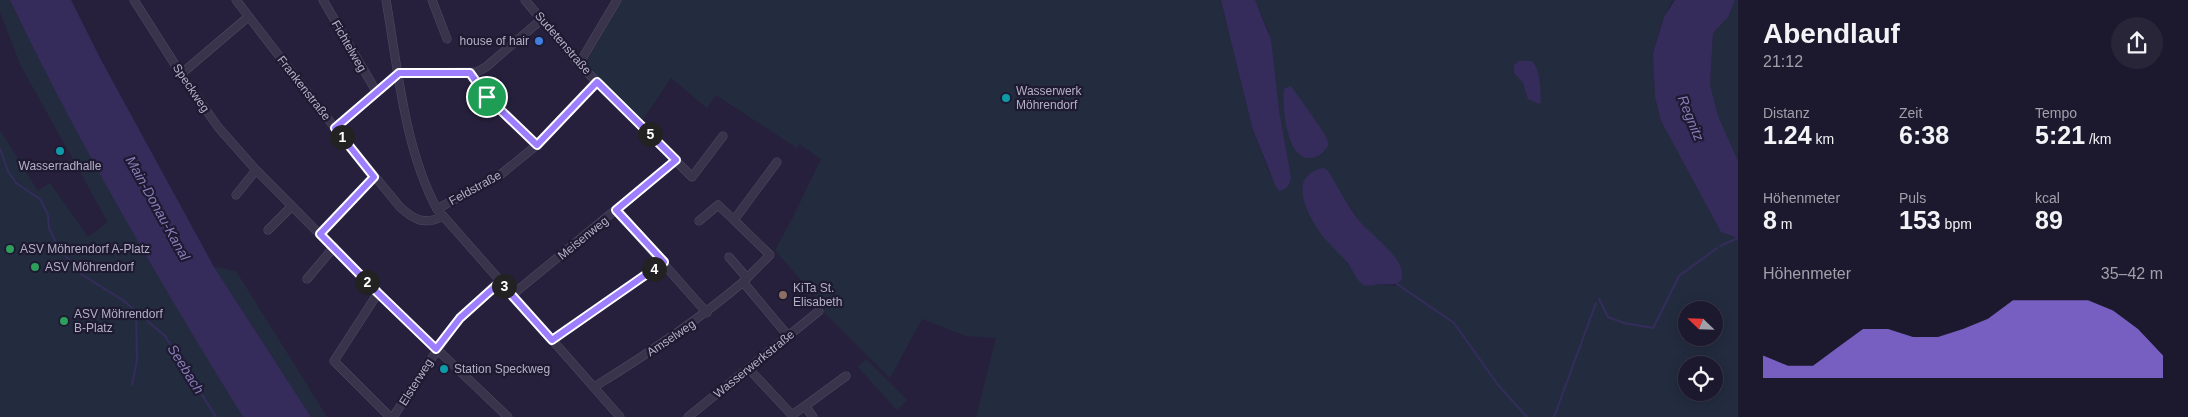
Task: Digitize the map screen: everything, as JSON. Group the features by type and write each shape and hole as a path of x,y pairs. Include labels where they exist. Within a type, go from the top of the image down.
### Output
{"street":[{"name":"Speckweg","path":"134,0 181,74 218,127 256,170 378,293 508,417"},
{"name":"Frankenstraße","path":"236,0 374,177 411,217 423,222 442,217"},
{"name":"Fichtelweg","path":"323,0 376,91"},
{"path":"388,0 399,73 417,165 437,209 442,217 620,417"},
{"path":"432,0 447,39"},
{"name":"Sudetenstraße","path":"525,0 579,64 692,177 724,136"},
{"path":"579,64 617,0"},
{"path":"181,74 248,17"},
{"path":"335,128 399,73 470,73 486,67 542,19"},
{"path":"470,73 487,97 537,145"},
{"name":"Feldstraße","path":"437,209 500,175 537,145 597,82"},
{"name":"Meisenweg","path":"512,295 676,160"},
{"path":"734,220 777,162"},
{"path":"236,195 256,170"},
{"path":"320,234 374,177"},
{"name":"Amselweg","path":"594,387 664,343 707,313 770,255 718,205 699,222"},
{"path":"268,230 292,206"},
{"path":"616,210 664,262 707,313"},
{"path":"307,279 334,247"},
{"path":"728,257 789,337"},
{"path":"552,340 664,262"},
{"name":"Elsterweg","path":"392,417 436,349 460,318 500,282"},
{"path":"378,293 334,362 392,417"},
{"name":"Wasserwerkstraße","path":"688,417 819,311"},
{"path":"749,369 792,415 846,376"},
{"path":"805,406 813,417"}],"shaded area":[{"path":"0,0 10,0 36,54 121,212 243,417 0,417 0,130 38,191 50,183 88,237 108,222 21,66 0,12"},
{"path":"622,0 1221,0 1252,127 1270,174 1291,177 1268,30 1255,0 1675,0 1671,3 1661,24 1653,53 1655,97 1661,121 1721,232 1735,237 1738,241 1738,417 976,417 996,338 966,336 922,319 890,378 823,311 825,308 775,250 821,159 799,144 797,148 716,95 707,108 671,78 642,121 585,64","holes":["1344,198 1360,222 1395,259 1400,267 1402,276 1397,284 1393,286 1381,284 1366,286 1362,284 1347,263"]},
{"path":"1735,0 1738,0 1738,161 1718,116 1710,85 1713,33 1728,17"},
{"path":"214,267 236,271 327,417 311,417"},
{"path":"866,359 907,400 897,410 858,367"}],"water":[{"name":"Main-Donau-Kanal","path":"10,0 71,0 100,58 214,267 311,417 243,417 121,212 36,54"},
{"path":"1221,0 1255,0 1271,40 1279,110 1291,177 1288,186 1279,191 1252,127"},
{"name":"Regnitz","path":"1675,0 1735,0 1728,17 1713,33 1710,85 1718,116 1738,161 1738,241 1735,237 1721,232 1661,121 1655,97 1653,53 1664,17"},
{"path":"1519,61 1532,61 1535,65 1539,75 1541,102 1539,104 1528,99 1523,83 1514,73 1514,65"},
{"path":"1291,86 1324,133 1329,144 1322,153 1311,158 1303,157 1296,151 1287,131 1284,89"},
{"path":"1324,168 1328,171 1361,223 1389,250 1398,262 1402,274 1401,279 1396,284 1369,286 1362,284 1347,262 1321,234 1306,206 1303,187 1306,178 1312,172"}],"waterway":[{"name":"Seebach","path":"0,149 8,171 16,183 40,199 48,215 49,228 58,247 81,274 124,301 165,336 216,417"},
{"path":"1720,246 1738,238"},
{"path":"1599,299 1608,317 1624,323 1653,328 1679,276 1717,248"},
{"path":"1397,284 1454,323 1498,385 1527,417"},
{"path":"1554,417 1596,303"},
{"path":"132,385 137,360 136,311"}],"place":[{"name":"house of hair","path":"539,41"},
{"name":"Wasserwerk Möhrendorf","path":"1006,98"},
{"name":"Wasserradhalle","path":"60,151"},
{"name":"ASV Möhrendorf A-Platz","path":"10,249"},
{"name":"ASV Möhrendorf","path":"35,267"},
{"name":"KiTa St. Elisabeth","path":"783,295"},
{"name":"ASV Möhrendorf B-Platz","path":"64,321"},
{"name":"Station Speckweg","path":"444,369"}],"route":[{"path":"399,73 470,73 487,97 537,145 597,82 676,160 616,210 664,262 552,340 500,282 460,318 436,349 320,234 374,177 335,128 399,73"}]}
